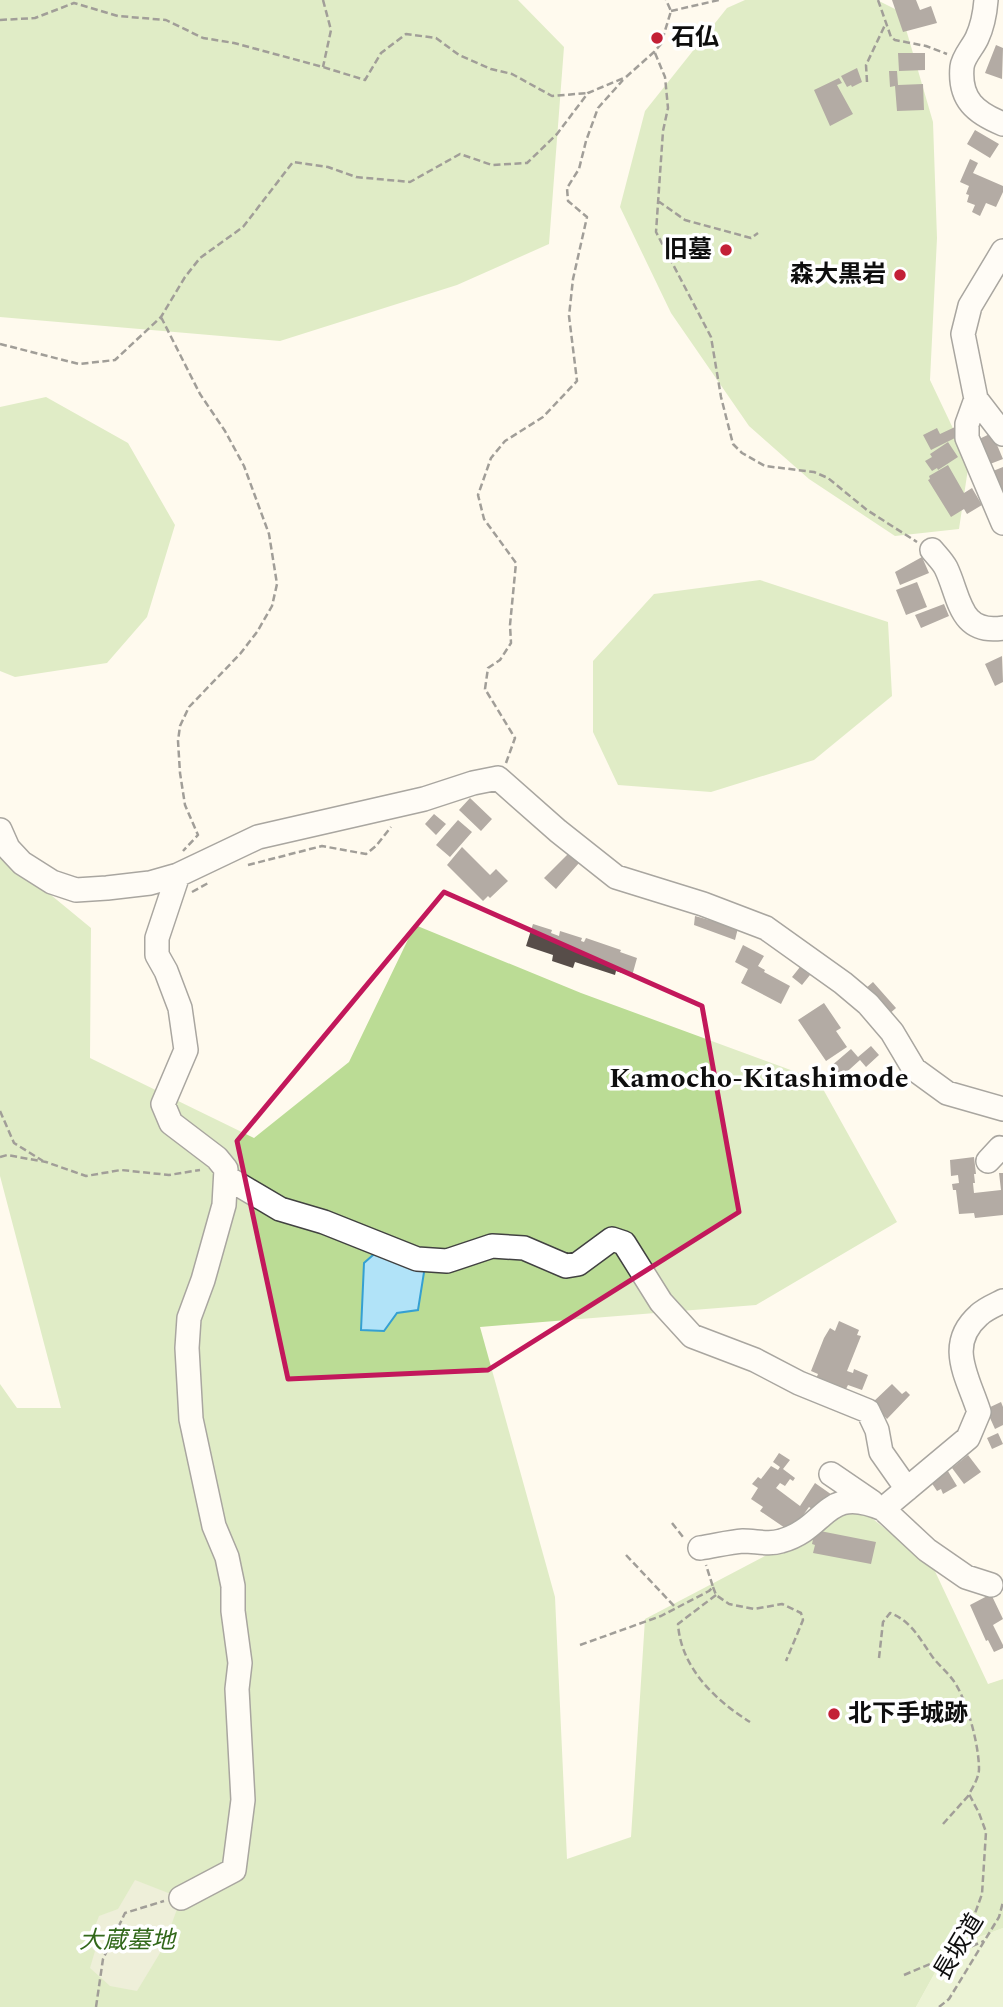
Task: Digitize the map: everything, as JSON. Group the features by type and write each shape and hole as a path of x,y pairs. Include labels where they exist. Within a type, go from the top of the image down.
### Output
{"street":[{"path":"986,0 983,22 962,65 968,101 975,110 1003,124"},
{"path":"1003,251 970,306 964,325 964,342 976,399 1003,435"},
{"path":"976,399 967,424 967,438 1003,523"},
{"path":"932,550 945,566 959,605 973,624 991,630 1003,628"},
{"path":"0,830 8,848 22,863 52,882 76,890 150,883 180,863 258,837 410,802 498,778 616,877 703,904 766,928 844,983 868,1004 892,1032 914,1069 947,1093 1003,1109"},
{"path":"180,863 170,903 157,938 157,955 180,1008 186,1049 163,1104 171,1123 217,1158 226,1169 221,1217 203,1280 188,1318 187,1348 191,1419 214,1526 227,1558 233,1586 233,1611 240,1663 237,1689 243,1800 234,1870 181,1898"},
{"path":"226,1177 280,1209 324,1222 417,1259 447,1261 492,1246 524,1248 566,1266 578,1264 612,1239 624,1243 662,1302 692,1336 755,1360 799,1383 867,1411 877,1430 881,1452 907,1489"},
{"path":"883,1509 968,1438 979,1412 960,1362 962,1339 979,1315 1003,1301"},
{"path":"831,1474 883,1509 926,1550 966,1577 991,1585"},
{"path":"700,1548 744,1541 778,1542 790,1538 844,1500 864,1501 883,1509"}],"path":[{"path":"323,0 331,30 323,67"},
{"path":"498,778 510,757 514,738 485,689 488,668 500,660 512,643 510,625 516,563 484,519 478,495 491,458 505,441 542,417 577,382 569,316 573,279 587,217 568,201 567,188 579,169 598,108 661,44 671,11 666,0"},
{"path":"671,11 719,0"},
{"path":"878,0 885,25 895,40 926,46 950,56 962,65"},
{"path":"0,20 35,18 74,3 118,16 166,20 203,38 234,43 365,80 381,53 406,34 436,38 459,55 491,69 512,74 552,96 588,93 626,77"},
{"path":"867,82 866,65 885,25"},
{"path":"654,52 665,77 668,108 663,131 663,164 656,232 711,337 721,397 733,444 742,453 765,466 814,472 828,478 897,530 932,550"},
{"path":"0,344 79,364 115,360 161,317 200,258 243,227 293,162 328,167 356,177 410,182 460,153 492,164 527,163 557,134 588,93"},
{"path":"658,201 685,220 714,226 739,236 751,238 758,233"},
{"path":"161,317 201,394 244,466 269,534 277,584 272,606 257,632 240,654 189,707 180,726 179,762 185,805 198,835 180,863"},
{"path":"246,865 322,846 366,853 376,846 410,802"},
{"path":"170,903 211,882"},
{"path":"0,1111 14,1143 46,1162"},
{"path":"0,1157 7,1155 46,1162 86,1176 121,1170 169,1175 207,1169 226,1177"},
{"path":"672,1523 689,1542 700,1548 716,1595 729,1604 741,1607 754,1609 782,1604 801,1613 803,1620 786,1661"},
{"path":"626,1555 676,1608"},
{"path":"580,1646 676,1608 713,1587"},
{"path":"716,1595 678,1624 679,1639 690,1664 710,1693 750,1722"},
{"path":"879,1658 883,1622 890,1613 899,1616 918,1633 935,1660 954,1681 966,1707 979,1771 969,1794 943,1824"},
{"path":"947,1956 969,1930 982,1894 986,1832 969,1794"},
{"path":"96,2007 103,1959 125,1913 152,1903 181,1898"},
{"name":"長坂道","path":"939,2007 948,1999 999,1917 1003,1902"},
{"path":"904,1975 984,1941"}],"highlighted area":[{"path":"444,892 702,1006 739,1212 488,1370 288,1379 237,1141"}],"green space":[{"path":"0,0 518,0 564,47 549,244 457,285 280,341 0,317"},
{"path":"745,0 877,0 901,12 933,122 937,238 930,380 969,462 959,529 895,536 809,479 749,426 671,313 620,207 645,111 727,8"},
{"path":"46,397 128,443 175,525 147,617 107,663 15,677 0,671 0,407"},
{"path":"760,580 888,622 892,696 814,760 711,792 618,785 593,732 593,661 654,594"},
{"path":"0,853 91,928 90,1058 254,1138 349,1062 415,925 581,993 818,1080 897,1222 756,1305 480,1327 555,1597 567,1859 631,1837 645,1619 858,1507 933,1567 988,1684 1003,1679 1003,1928 948,1949 916,2007 0,2007 0,1384 17,1408 61,1408 0,1176"},
{"name":"大蔵墓地","path":"135,1880 181,1898 163,1948 137,1991 110,1986 90,1968 95,1951 88,1944 99,1916 118,1909"},
{"path":"1003,1928 1003,2007 916,2007 948,1949"}],"water":[{"path":"381,1248 425,1266 418,1310 397,1313 384,1331 361,1330 364,1263"}],"building":[{"path":"892,0 916,0 920,10 931,6 937,23 903,32"},
{"path":"996,45 1003,48 1002,79 985,73"},
{"path":"898,53 925,53 925,70 899,71"},
{"path":"857,68 862,82 847,87 841,76"},
{"path":"889,71 897,71 898,85 923,84 924,110 897,111 895,86 890,87"},
{"path":"839,78 842,83 837,85 853,114 830,126 814,90"},
{"path":"975,130 999,144 990,158 967,144"},
{"path":"970,159 978,163 973,173 1003,186 996,207 986,203 980,216 972,212 975,205 967,202 969,186 960,182"},
{"path":"955,427 959,436 931,450 923,435 937,428 940,434"},
{"path":"992,433 1003,459 990,464 979,439"},
{"path":"948,442 958,457 932,471 925,461 932,457 930,454"},
{"path":"948,465 964,493 972,488 982,505 967,514 964,509 951,517 928,480 929,476"},
{"path":"1003,467 1003,494 993,471"},
{"path":"922,557 929,573 900,585 895,572"},
{"path":"917,582 927,607 906,615 896,590"},
{"path":"944,604 949,616 921,628 915,615"},
{"path":"1002,656 1003,682 995,686 985,664"},
{"path":"470,798 492,819 481,831 459,810"},
{"path":"434,814 446,824 436,835 425,824"},
{"path":"458,820 472,832 450,857 436,845"},
{"path":"462,847 490,875 496,869 508,881 490,898 488,896 483,901 447,865"},
{"path":"568,854 579,863 556,889 544,878"},
{"path":"695,916 738,928 735,940 694,925"},
{"path":"533,924 552,930 551,933 559,936 560,931 582,938 581,941 584,942 586,938 637,958 632,976 616,971 615,975 575,962 573,968 552,961 553,955 526,946"},
{"path":"743,945 764,956 758,966 765,970 764,972 790,986 781,1004 741,983 748,969 735,962"},
{"path":"800,967 810,975 802,985 792,977"},
{"path":"873,982 896,1008 888,1015 865,989"},
{"path":"824,1003 841,1028 836,1031 847,1047 826,1061 798,1020"},
{"path":"871,1046 879,1055 866,1067 860,1060 840,1078 830,1067 851,1049 858,1057"},
{"path":"974,1157 974,1193 1001,1190 999,1173 1003,1173 1003,1215 975,1218 974,1213 959,1214 956,1190 953,1190 952,1184 959,1183 958,1175 951,1176 950,1160"},
{"path":"839,1321 859,1330 857,1335 861,1336 847,1371 853,1373 854,1369 868,1375 862,1390 848,1385 846,1389 831,1383 830,1385 816,1379 818,1374 811,1371 824,1338 830,1328 835,1331"},
{"path":"892,1384 902,1394 906,1391 910,1395 887,1419 872,1403"},
{"path":"1001,1402 1003,1425 995,1429 986,1409"},
{"path":"998,1433 1003,1444 992,1449 987,1438"},
{"path":"779,1453 790,1460 783,1469 795,1478 793,1481 790,1479 785,1486 780,1483 776,1488 800,1506 815,1483 835,1497 818,1513 809,1507 791,1532 760,1511 763,1507 751,1499 758,1488 752,1484 758,1477 761,1479 771,1466 778,1470 780,1467 773,1462"},
{"path":"968,1455 981,1472 964,1484 952,1468"},
{"path":"946,1468 957,1486 943,1494 941,1489 937,1491 931,1482"},
{"path":"815,1530 876,1542 871,1564 813,1553"},
{"path":"991,1594 1003,1619 993,1625 1003,1645 1003,1648 994,1652 988,1640 986,1641 970,1605"}],"place":[{"name":"石仏","path":"657,38"},
{"name":"旧墓","path":"726,250"},
{"name":"森大黒岩","path":"900,275"},
{"name":"北下手城跡","path":"834,1714"}],"district":[{"name":"Kamocho-Kitashimode","path":"759,1078"}]}
